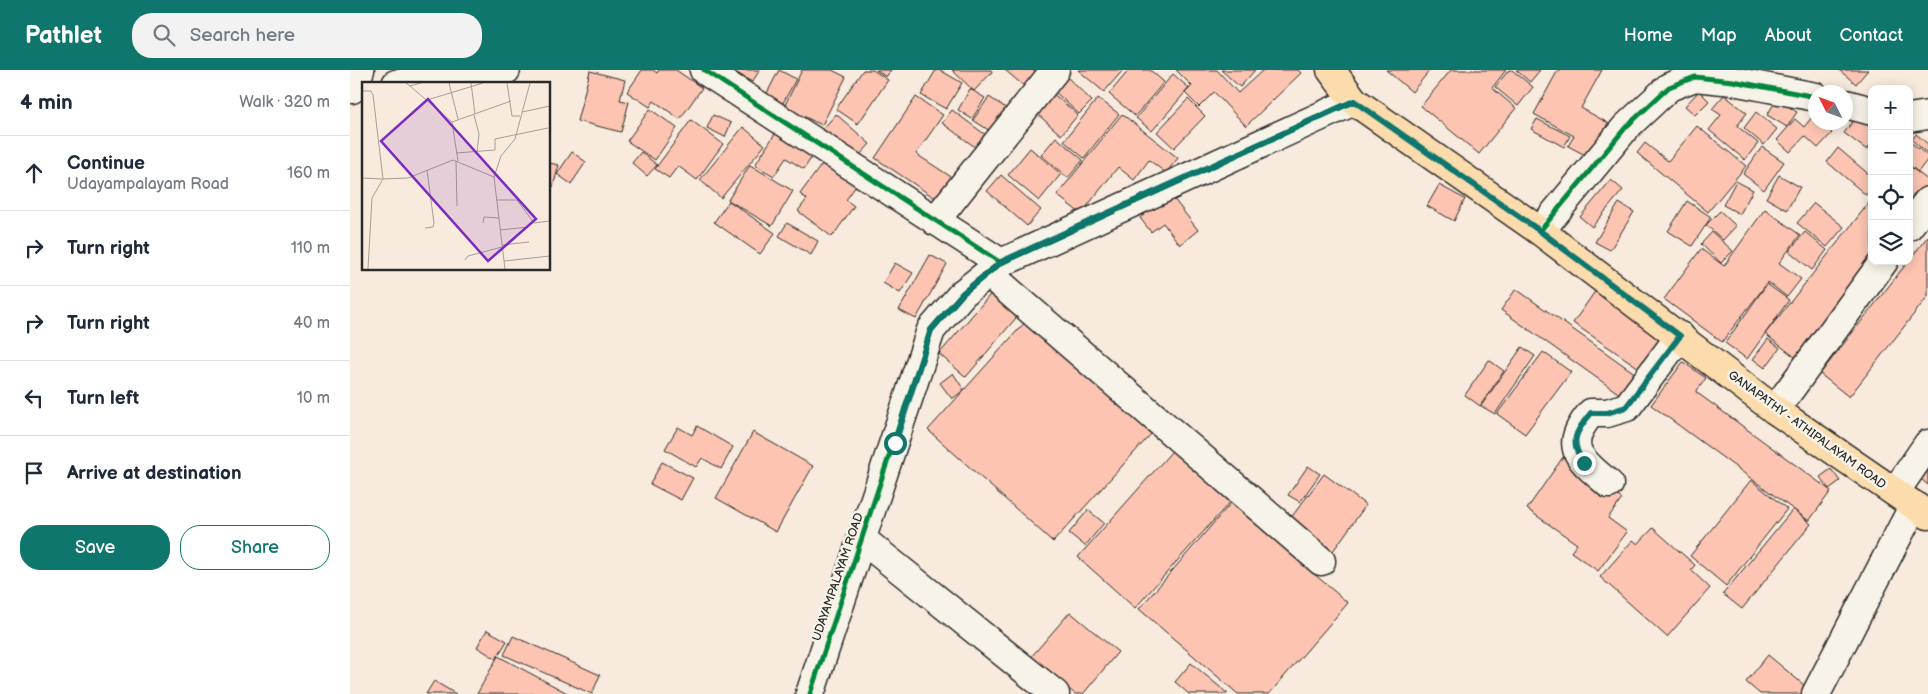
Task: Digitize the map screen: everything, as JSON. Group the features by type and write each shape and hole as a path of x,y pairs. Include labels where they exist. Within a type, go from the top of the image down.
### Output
{"main road":[{"name":"GANAPATHY - ATHIPALAYAM ROAD","path":"1331,70 1354,101 1540,231 1775,410 1912,504"}],"street":[{"path":"412,82 506,70"},
{"path":"704,70 934,221 995,268 1321,561"},
{"path":"934,221 1055,70"},
{"path":"1540,231 1626,126 1669,87 1694,76 1808,95"},
{"name":"UDAYAMPALAYAM ROAD","path":"810,694 827,637 863,540 931,330 963,293 995,268 1354,101"},
{"path":"1853,106 1868,110"},
{"path":"1913,117 1928,115"},
{"path":"1913,221 1928,201"},
{"path":"1775,410 1881,265"},
{"path":"1609,484 1584,463 1575,451 1575,438 1582,423 1591,413 1607,413 1626,407 1680,336"},
{"path":"1816,694 1912,504 1928,444"},
{"path":"863,540 1054,694"}],"building":[{"path":"642,70 653,70 657,73 659,70 676,70 702,88 680,119 654,101 650,107 627,92"},
{"path":"732,70 760,70 752,82"},
{"path":"779,70 796,79 783,103 766,95"},
{"path":"802,70 832,70 846,77 822,125 784,107"},
{"path":"863,70 873,70 888,80 858,124 836,109"},
{"path":"876,70 891,70 886,77"},
{"path":"936,70 940,70 962,83 946,109 921,95"},
{"path":"952,70 991,70 992,72 974,91"},
{"path":"1005,70 1039,70 1025,87"},
{"path":"1078,70 1123,70 1104,92"},
{"path":"1129,70 1150,70 1164,82 1135,116 1109,94"},
{"path":"1176,70 1217,70 1238,93 1263,70 1298,70 1301,73 1246,126 1214,92 1199,107 1185,93 1192,86"},
{"path":"1221,70 1255,70 1240,87"},
{"path":"1386,70 1430,70 1412,92"},
{"path":"1451,70 1506,70 1492,88 1516,108 1479,154 1421,106"},
{"path":"1509,70 1512,70 1533,87 1518,106 1495,87"},
{"path":"1516,70 1540,70 1530,82"},
{"path":"1558,70 1602,70 1581,108 1608,123 1589,157 1568,146 1574,136 1534,114"},
{"path":"1839,70 1868,70 1856,84"},
{"path":"590,71 625,80 620,100 629,102 621,132 577,121"},
{"path":"1173,74 1189,88 1152,131 1136,118"},
{"path":"1065,75 1092,101 1079,114 1052,89"},
{"path":"970,89 985,98 972,119 958,110"},
{"path":"1050,91 1078,115 1061,135 1034,111"},
{"path":"1699,91 1709,101 1695,115 1685,106"},
{"path":"1724,95 1747,113 1737,126 1758,143 1745,160 1709,130 1721,115 1712,109"},
{"path":"916,97 943,115 916,154 956,180 941,202 875,158"},
{"path":"989,97 1006,108 990,131 973,120"},
{"path":"1098,98 1119,114 1084,158 1064,141"},
{"path":"1188,99 1205,116 1174,148 1157,132"},
{"path":"1777,99 1797,112 1787,127 1767,115"},
{"path":"650,109 677,128 655,160 627,141"},
{"path":"952,110 991,139 982,152 942,123"},
{"path":"1756,112 1777,129 1764,145 1744,128"},
{"path":"1859,113 1868,119 1867,150 1844,133 1846,130 1853,130 1853,121"},
{"path":"836,114 870,144 857,158 823,129"},
{"path":"1122,114 1178,158 1166,173 1149,160 1134,180 1118,167 1081,214 1057,195"},
{"path":"713,115 731,123 725,137 707,128"},
{"path":"1537,119 1570,136 1564,147 1531,129"},
{"path":"1795,119 1804,127 1808,122 1808,130 1829,130 1832,133 1818,148 1805,136 1790,152 1777,140"},
{"path":"691,120 723,144 697,180 678,166 669,178 655,169"},
{"path":"1697,126 1746,166 1708,212 1637,153 1645,143 1668,161"},
{"path":"743,127 765,145 721,198 700,180"},
{"path":"778,129 815,152 804,169 786,158 774,176 755,165"},
{"path":"1916,134 1928,144 1928,154 1913,141"},
{"path":"1056,137 1083,160 1068,178 1041,155"},
{"path":"1913,144 1928,156 1928,159 1918,172 1913,168"},
{"path":"1762,147 1784,162 1764,190 1743,174"},
{"path":"1030,148 1061,174 1039,201 1008,175"},
{"path":"1838,148 1868,174 1868,193 1866,195 1827,162"},
{"path":"572,152 586,162 571,184 557,174"},
{"path":"641,152 657,165 647,176 632,163"},
{"path":"828,156 860,180 846,200 854,206 832,237 798,211 807,199 800,194"},
{"path":"550,163 559,165 553,187 550,186"},
{"path":"750,165 793,191 772,226 728,200"},
{"path":"1913,169 1928,180 1928,199 1913,218"},
{"path":"1001,175 1041,210 1027,226 987,191"},
{"path":"1779,175 1800,187 1787,210 1766,198"},
{"path":"1611,180 1623,190 1592,227 1580,217"},
{"path":"1736,181 1753,190 1740,214 1723,205"},
{"path":"1439,185 1465,199 1454,221 1427,206"},
{"path":"1170,194 1198,230 1180,245 1163,223 1151,232 1140,218"},
{"path":"729,201 775,233 760,254 714,222"},
{"path":"1687,201 1711,217 1692,246 1668,231"},
{"path":"1619,203 1634,212 1610,250 1595,242"},
{"path":"1814,203 1844,227 1827,247 1797,223"},
{"path":"1868,204 1869,265 1800,361 1765,334"},
{"path":"1765,209 1800,235 1779,263 1801,279 1787,297 1768,282 1722,342 1664,299 1701,249 1724,266"},
{"path":"1720,211 1736,226 1723,240 1706,225"},
{"path":"787,223 818,241 811,255 779,236"},
{"path":"1712,232 1733,251 1721,263 1701,244"},
{"path":"1805,232 1827,250 1812,270 1789,251"},
{"path":"1928,236 1928,296 1849,397 1820,374 1905,265 1913,265 1913,255"},
{"path":"930,255 947,264 916,319 899,310"},
{"path":"895,263 913,273 900,293 883,283"},
{"path":"1767,284 1789,300 1747,359 1725,343"},
{"path":"995,289 1021,312 966,377 939,354"},
{"path":"1516,289 1643,379 1628,400 1501,310"},
{"path":"1596,290 1671,341 1648,374 1573,323"},
{"path":"1027,320 1152,433 1053,542 928,430"},
{"path":"1768,339 1780,348 1765,368 1753,359"},
{"path":"1522,347 1535,356 1495,414 1481,406"},
{"path":"1543,352 1571,372 1525,434 1497,414"},
{"path":"1489,360 1504,371 1480,406 1465,395"},
{"path":"1683,362 1706,378 1696,392 1831,491 1809,521 1651,405"},
{"path":"953,373 964,390 952,399 940,383"},
{"path":"697,426 733,447 721,469 702,458 696,467 665,449 678,427 692,435"},
{"path":"753,432 813,466 776,532 716,498"},
{"path":"1172,451 1230,502 1135,608 1078,557"},
{"path":"1563,457 1622,499 1608,518 1627,532 1598,571 1571,552 1577,544 1527,509"},
{"path":"1928,460 1928,485 1916,475"},
{"path":"662,462 693,478 681,500 650,484"},
{"path":"1308,466 1320,474 1300,502 1288,495"},
{"path":"1831,469 1840,481 1829,489 1820,477"},
{"path":"1324,474 1366,505 1333,551 1290,519"},
{"path":"1751,480 1787,509 1726,586 1690,556"},
{"path":"1231,503 1348,603 1269,694 1238,694 1139,609"},
{"path":"1793,509 1811,524 1742,609 1723,594"},
{"path":"1088,510 1104,523 1085,546 1069,533"},
{"path":"1653,528 1695,565 1691,570 1710,588 1667,637 1600,577 1633,540 1638,544"},
{"path":"1070,612 1118,652 1083,694 1075,694 1031,657"},
{"path":"487,630 507,641 496,659 477,647"},
{"path":"513,636 600,675 592,694 504,655"},
{"path":"1768,655 1810,690 1807,694 1760,694 1746,682"},
{"path":"498,656 569,694 477,694"},
{"path":"1191,663 1227,694 1189,694 1175,682"},
{"path":"434,681 456,694 426,694"}],"cycle path":[{"path":"704,70 1001,263"},
{"path":"1540,231 1626,127 1669,87 1695,77 1733,81 1808,95"},
{"path":"810,694 931,330 963,293 1001,263 1354,101"}],"route":[{"path":"895,443 931,330 963,293 989,274 1001,262 1354,101 1540,231 1680,336 1626,407 1607,413 1591,413 1582,423 1575,438 1575,451 1584,463"}]}
